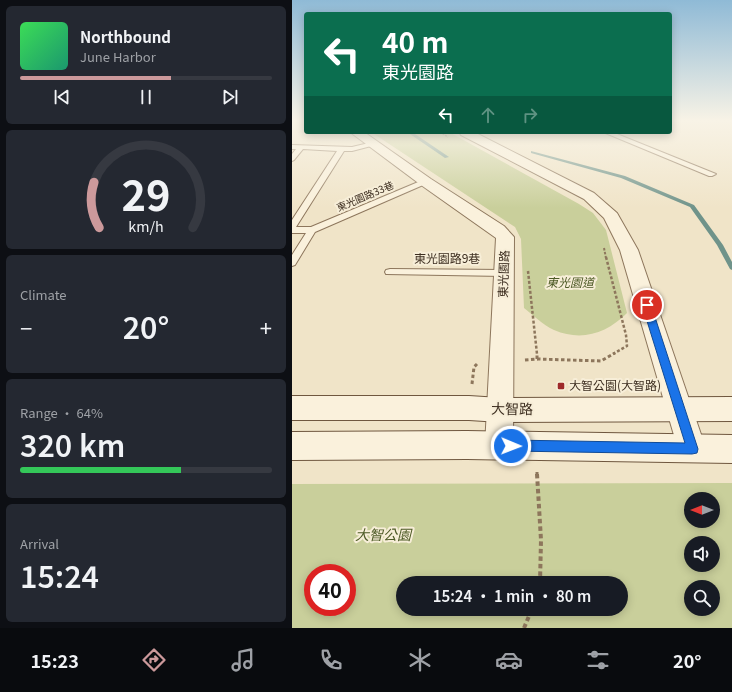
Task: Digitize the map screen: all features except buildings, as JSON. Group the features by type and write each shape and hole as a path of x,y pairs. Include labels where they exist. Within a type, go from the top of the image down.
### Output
{"street":[{"name":"東光園路","path":"380,149 498,230 505,237 499,446"},
{"path":"488,149 589,196 611,216 629,250 692,449"},
{"name":"大智路","path":"292,408 461,408 500,410 679,408 732,409"},
{"path":"292,446 499,446 732,449"}],"lane":[{"path":"292,159 299,149"},
{"path":"292,263 312,230 292,229 341,149"},
{"path":"650,149 712,174"},
{"name":"東光園路33巷","path":"312,230 426,182"},
{"name":"東光園路9巷","path":"390,272 504,273"}],"path":[{"path":"537,359 601,361 627,346 626,335 602,242"},
{"path":"536,465 541,540 540,576"},
{"path":"524,628 529,616"}],"green space":[{"name":"東光園道","path":"397,149 480,149 593,213 606,230 627,313 611,326 594,334 564,334 542,323 524,308 521,239 515,227"},
{"name":"大智公園","path":"732,483 732,628 292,628 292,484"}],"waterway":[{"path":"435,149 447,157"},
{"path":"533,152 623,177 692,206 720,245 732,268"}],"place":[{"name":"大智公園(大智路)","path":"561,386"}],"route":[{"path":"511,446 692,449 647,305"}]}
